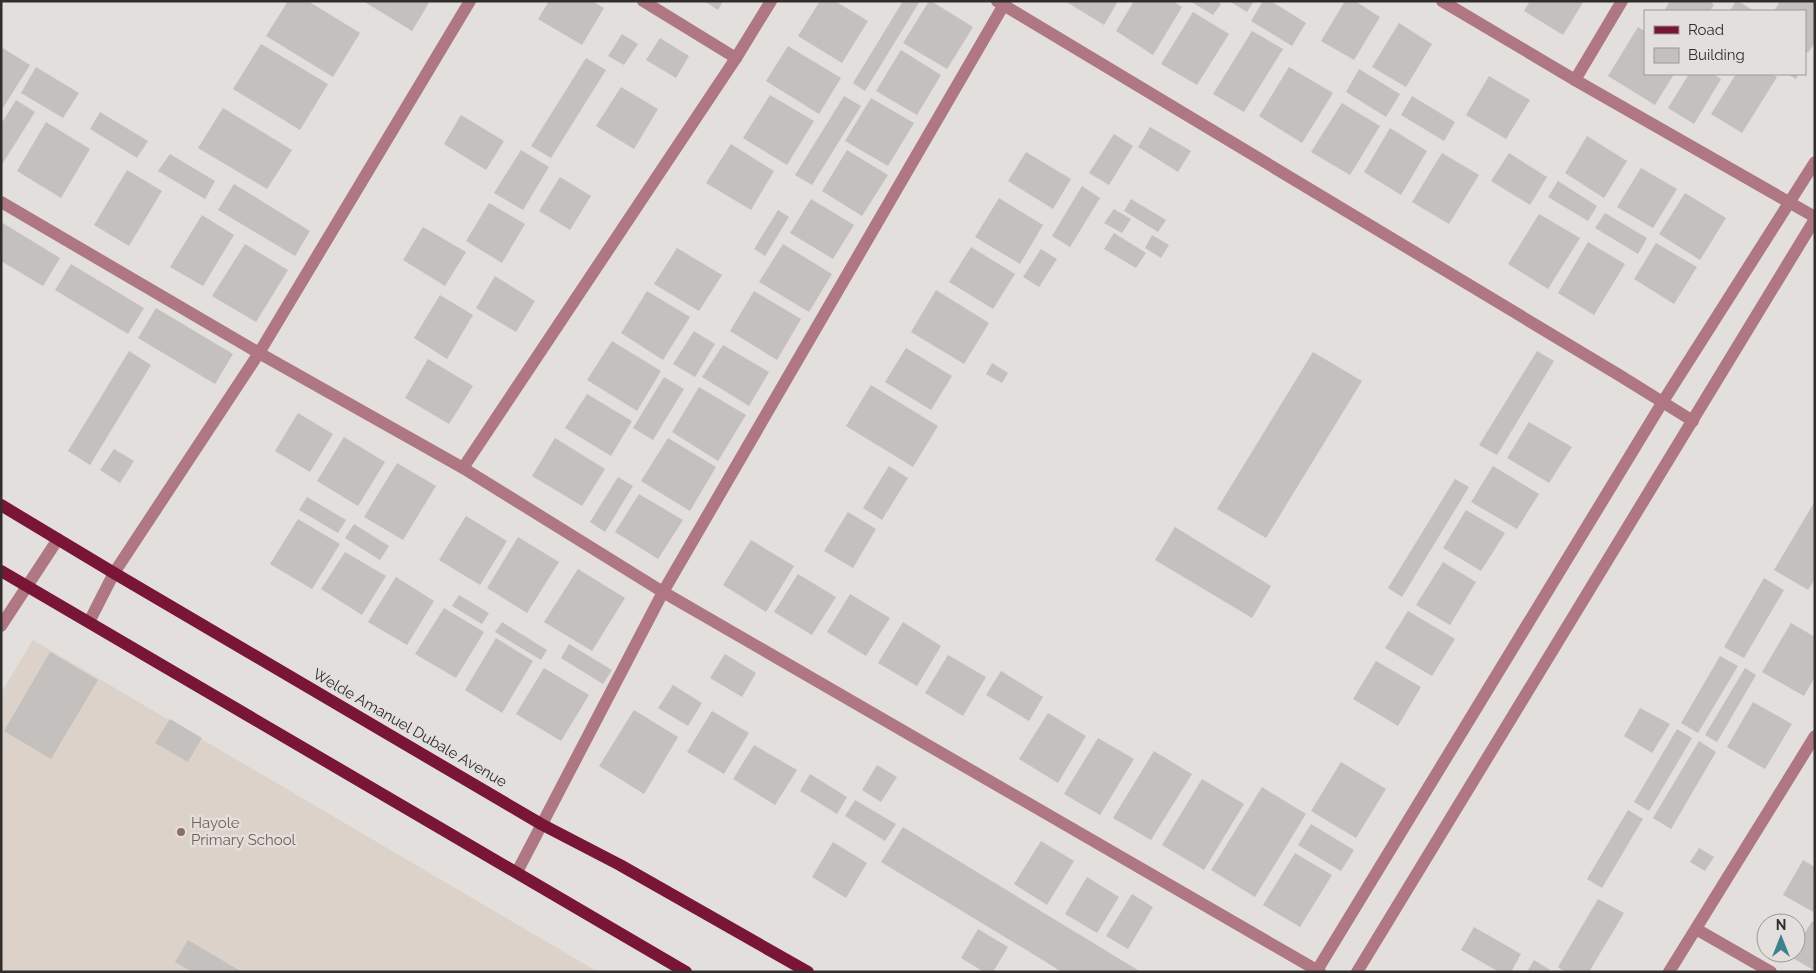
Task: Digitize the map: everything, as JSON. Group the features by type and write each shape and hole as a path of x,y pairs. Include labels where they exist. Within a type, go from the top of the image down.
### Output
{"main road":[{"name":"Welde Amanuel Dubale Avenue","path":"1,504 114,573 541,824 620,865 808,972"},
{"path":"1,570 686,972"}],"street":[{"path":"89,622 114,573 259,353 470,1"},
{"path":"643,1 736,58"},
{"path":"463,468 736,58 771,1"},
{"path":"1357,972 1815,218 1791,202 1575,80 1442,1"},
{"path":"1575,80 1622,1"},
{"path":"517,872 664,592 1002,2 1602,364 1693,421"},
{"path":"1,202 259,353 463,468 664,592 1318,971 1662,403 1815,162"},
{"path":"1,626 58,539"},
{"path":"1670,972 1815,736"},
{"path":"1696,929 1771,972"}],"shaded area":[{"name":"Hayole Primary School","path":"33,640 598,972 1,972 1,693"}],"building":[{"path":"288,1 308,1 360,33 333,77 266,36"},
{"path":"363,1 430,1 412,31"},
{"path":"549,1 592,1 604,8 582,45 538,19"},
{"path":"704,1 723,1 718,10"},
{"path":"820,1 835,1 868,21 842,63 798,36"},
{"path":"903,1 920,1 865,91 853,83"},
{"path":"929,1 973,27 947,69 903,43"},
{"path":"1065,1 1118,1 1104,25"},
{"path":"1134,1 1173,1 1182,7 1153,55 1116,31"},
{"path":"1190,1 1216,1 1221,4 1213,15"},
{"path":"1229,1 1254,1 1247,12"},
{"path":"1263,1 1271,1 1306,23 1292,46 1251,21"},
{"path":"1345,1 1355,1 1380,17 1354,60 1321,41"},
{"path":"1530,1 1584,1 1563,35 1524,11"},
{"path":"1670,1 1709,1 1714,5 1711,10 1665,10"},
{"path":"1736,1 1738,1 1752,10 1731,10"},
{"path":"1780,1 1815,1 1815,42 1808,53 1806,52 1806,10 1775,10"},
{"path":"1193,12 1229,34 1197,85 1161,64"},
{"path":"1399,23 1432,44 1406,87 1372,67"},
{"path":"1638,27 1644,30 1644,75 1673,75 1655,105 1608,76"},
{"path":"1252,31 1283,49 1244,112 1213,94"},
{"path":"622,34 638,44 624,65 608,56"},
{"path":"660,38 689,56 676,78 646,60"},
{"path":"261,44 328,84 300,130 233,89"},
{"path":"788,46 841,78 819,114 766,81"},
{"path":"1,47 30,65 1,111"},
{"path":"901,50 941,75 917,115 876,91"},
{"path":"586,58 606,70 551,158 531,146"},
{"path":"36,67 79,93 63,118 21,93"},
{"path":"1289,67 1333,93 1302,143 1259,116"},
{"path":"1359,69 1400,94 1386,117 1346,92"},
{"path":"1688,75 1715,75 1721,79 1694,124 1668,108"},
{"path":"1735,75 1773,75 1777,77 1742,133 1711,114"},
{"path":"1789,75 1798,75 1796,79"},
{"path":"1489,76 1530,100 1506,139 1466,115"},
{"path":"621,87 658,109 634,149 596,126"},
{"path":"770,95 814,121 787,165 743,138"},
{"path":"844,96 861,106 812,185 795,175"},
{"path":"1412,96 1455,122 1444,141 1401,115"},
{"path":"871,98 914,123 888,166 845,141"},
{"path":"16,100 35,112 1,166 1,124"},
{"path":"1342,103 1380,126 1350,175 1311,152"},
{"path":"223,108 292,150 267,189 198,148"},
{"path":"100,112 148,141 137,158 90,129"},
{"path":"461,115 504,141 486,170 444,144"},
{"path":"46,122 90,149 61,198 17,171"},
{"path":"1150,127 1191,151 1178,172 1138,147"},
{"path":"1390,128 1427,151 1401,195 1364,172"},
{"path":"1114,134 1133,146 1109,185 1089,173"},
{"path":"1587,136 1627,161 1604,198 1565,173"},
{"path":"731,144 774,171 751,210 706,183"},
{"path":"521,150 549,167 523,210 494,193"},
{"path":"847,150 888,175 862,216 822,191"},
{"path":"1026,152 1071,179 1053,209 1008,181"},
{"path":"1442,153 1479,175 1449,224 1412,202"},
{"path":"1509,153 1547,177 1530,205 1491,181"},
{"path":"170,154 215,181 205,199 158,171"},
{"path":"1641,168 1677,189 1653,228 1617,207"},
{"path":"127,170 162,191 129,246 94,225"},
{"path":"560,177 591,196 570,230 539,211"},
{"path":"1558,181 1597,206 1588,221 1548,197"},
{"path":"234,184 310,231 295,256 218,210"},
{"path":"1082,186 1100,198 1070,247 1052,236"},
{"path":"1685,193 1726,218 1700,260 1659,234"},
{"path":"999,198 1043,225 1020,264 975,237"},
{"path":"811,199 854,225 833,259 790,233"},
{"path":"1131,199 1166,220 1158,232 1124,211"},
{"path":"489,203 525,224 502,263 466,241"},
{"path":"1114,209 1131,219 1122,233 1104,223"},
{"path":"778,210 789,217 765,256 754,249"},
{"path":"1605,213 1647,238 1638,254 1595,228"},
{"path":"1539,214 1580,238 1548,289 1508,264"},
{"path":"202,215 234,235 203,286 170,267"},
{"path":"1,222 60,258 43,286 1,261"},
{"path":"423,227 466,252 445,286 403,260"},
{"path":"1114,233 1146,253 1136,268 1104,249"},
{"path":"1152,235 1169,245 1161,258 1145,248"},
{"path":"1588,242 1625,264 1594,315 1558,293"},
{"path":"1656,243 1697,267 1674,304 1634,279"},
{"path":"245,244 288,270 256,322 212,296"},
{"path":"783,244 832,274 809,312 759,282"},
{"path":"971,247 1015,274 993,309 949,282"},
{"path":"677,248 722,275 699,311 654,284"},
{"path":"1041,249 1057,259 1039,287 1023,277"},
{"path":"71,264 144,308 128,334 55,290"},
{"path":"495,276 535,301 516,332 476,308"},
{"path":"936,290 989,323 964,364 911,332"},
{"path":"647,291 690,317 663,360 621,333"},
{"path":"754,291 801,319 777,360 730,331"},
{"path":"440,295 473,315 447,359 414,338"},
{"path":"156,308 233,354 215,384 138,338"},
{"path":"694,331 715,344 695,377 673,364"},
{"path":"612,341 661,371 637,411 587,380"},
{"path":"723,345 769,372 749,406 702,377"},
{"path":"906,348 952,376 931,410 885,382"},
{"path":"129,351 151,365 90,465 68,451"},
{"path":"1537,351 1554,361 1497,455 1479,445"},
{"path":"1313,352 1362,381 1266,538 1217,509"},
{"path":"428,359 473,386 449,424 405,398"},
{"path":"992,363 1008,373 1002,383 986,374"},
{"path":"664,377 684,389 653,440 633,428"},
{"path":"871,385 938,426 913,467 846,426"},
{"path":"699,387 746,415 718,461 672,432"},
{"path":"587,394 632,421 611,456 565,428"},
{"path":"298,413 333,434 310,472 275,451"},
{"path":"1529,422 1572,447 1549,483 1507,458"},
{"path":"344,437 385,462 358,506 317,481"},
{"path":"555,438 605,469 582,506 532,476"},
{"path":"668,438 716,467 690,511 641,481"},
{"path":"114,449 134,461 120,483 100,470"},
{"path":"397,463 436,486 403,540 364,517"},
{"path":"889,466 908,478 882,520 863,508"},
{"path":"1493,466 1539,494 1517,529 1471,502"},
{"path":"618,477 633,486 605,532 590,522"},
{"path":"1455,479 1469,487 1402,597 1388,588"},
{"path":"639,494 683,520 658,559 615,532"},
{"path":"307,497 346,520 338,533 299,510"},
{"path":"1815,501 1815,579 1808,590 1774,570"},
{"path":"1466,510 1505,533 1481,571 1443,548"},
{"path":"848,512 876,529 853,568 824,551"},
{"path":"466,516 507,541 480,585 439,560"},
{"path":"298,519 340,544 312,589 270,564"},
{"path":"354,524 389,546 380,560 345,538"},
{"path":"1175,527 1271,586 1252,618 1155,560"},
{"path":"518,537 559,562 527,613 487,588"},
{"path":"751,540 794,566 766,612 723,585"},
{"path":"345,552 386,576 362,615 321,589"},
{"path":"1443,562 1476,582 1450,625 1416,605"},
{"path":"578,569 625,598 592,651 544,622"},
{"path":"798,574 836,597 812,635 774,612"},
{"path":"396,577 434,601 407,645 368,622"},
{"path":"1764,578 1784,590 1744,658 1724,647"},
{"path":"850,594 890,618 866,656 827,632"},
{"path":"459,595 489,613 482,624 452,606"},
{"path":"444,608 484,632 456,678 415,654"},
{"path":"1408,611 1455,639 1432,676 1385,648"},
{"path":"502,622 547,650 541,660 495,632"},
{"path":"903,622 941,646 917,686 878,663"},
{"path":"1791,623 1815,637 1815,677 1804,696 1762,672"},
{"path":"496,638 533,661 502,713 465,690"},
{"path":"569,644 612,670 603,684 561,658"},
{"path":"50,652 98,680 51,759 4,731"},
{"path":"725,654 756,673 742,697 710,678"},
{"path":"948,655 986,677 963,716 925,693"},
{"path":"1720,656 1738,666 1698,733 1681,723"},
{"path":"1376,661 1421,687 1398,726 1353,699"},
{"path":"544,668 589,695 561,741 516,714"},
{"path":"1745,668 1756,675 1717,742 1705,735"},
{"path":"1001,671 1043,697 1029,721 986,695"},
{"path":"673,685 702,703 688,726 658,708"},
{"path":"1753,702 1792,724 1765,769 1727,747"},
{"path":"1640,708 1670,724 1652,753 1624,736"},
{"path":"634,710 678,737 644,794 599,766"},
{"path":"712,711 749,733 724,774 687,752"},
{"path":"1048,713 1086,736 1058,783 1019,759"},
{"path":"170,719 202,738 188,762 155,743"},
{"path":"1677,729 1692,738 1649,811 1634,802"},
{"path":"1098,738 1134,759 1100,815 1064,794"},
{"path":"1699,741 1716,752 1671,829 1653,818"},
{"path":"754,745 797,770 775,805 733,779"},
{"path":"1154,751 1192,774 1151,840 1113,818"},
{"path":"1341,762 1386,789 1356,838 1311,811"},
{"path":"877,765 897,777 881,802 862,790"},
{"path":"810,774 847,797 837,814 800,791"},
{"path":"1202,779 1244,804 1204,870 1162,845"},
{"path":"1262,787 1306,814 1255,897 1211,870"},
{"path":"855,800 896,824 885,841 845,816"},
{"path":"1628,810 1643,819 1602,888 1587,879"},
{"path":"1311,824 1354,850 1341,871 1298,845"},
{"path":"903,827 1141,972 1062,972 881,862"},
{"path":"1041,841 1074,861 1047,905 1014,884"},
{"path":"833,842 867,863 846,898 812,877"},
{"path":"1699,848 1714,857 1705,871 1690,862"},
{"path":"1295,853 1332,875 1300,927 1263,905"},
{"path":"1803,860 1815,867 1815,913 1783,895"},
{"path":"1087,877 1119,897 1097,933 1065,914"},
{"path":"1132,894 1153,907 1128,949 1106,936"},
{"path":"1598,899 1624,913 1589,972 1566,972 1558,967"},
{"path":"1812,921 1815,923 1815,971 1801,963 1806,963 1806,931"},
{"path":"1474,927 1521,954 1511,972 1499,972 1461,950"},
{"path":"978,929 1008,947 993,972 984,972 961,958"},
{"path":"188,940 242,972 192,972 175,962"},
{"path":"1534,960 1550,970 1549,972 1527,972"}],"place":[{"name":"Hayole Primary School","path":"181,832"}]}
